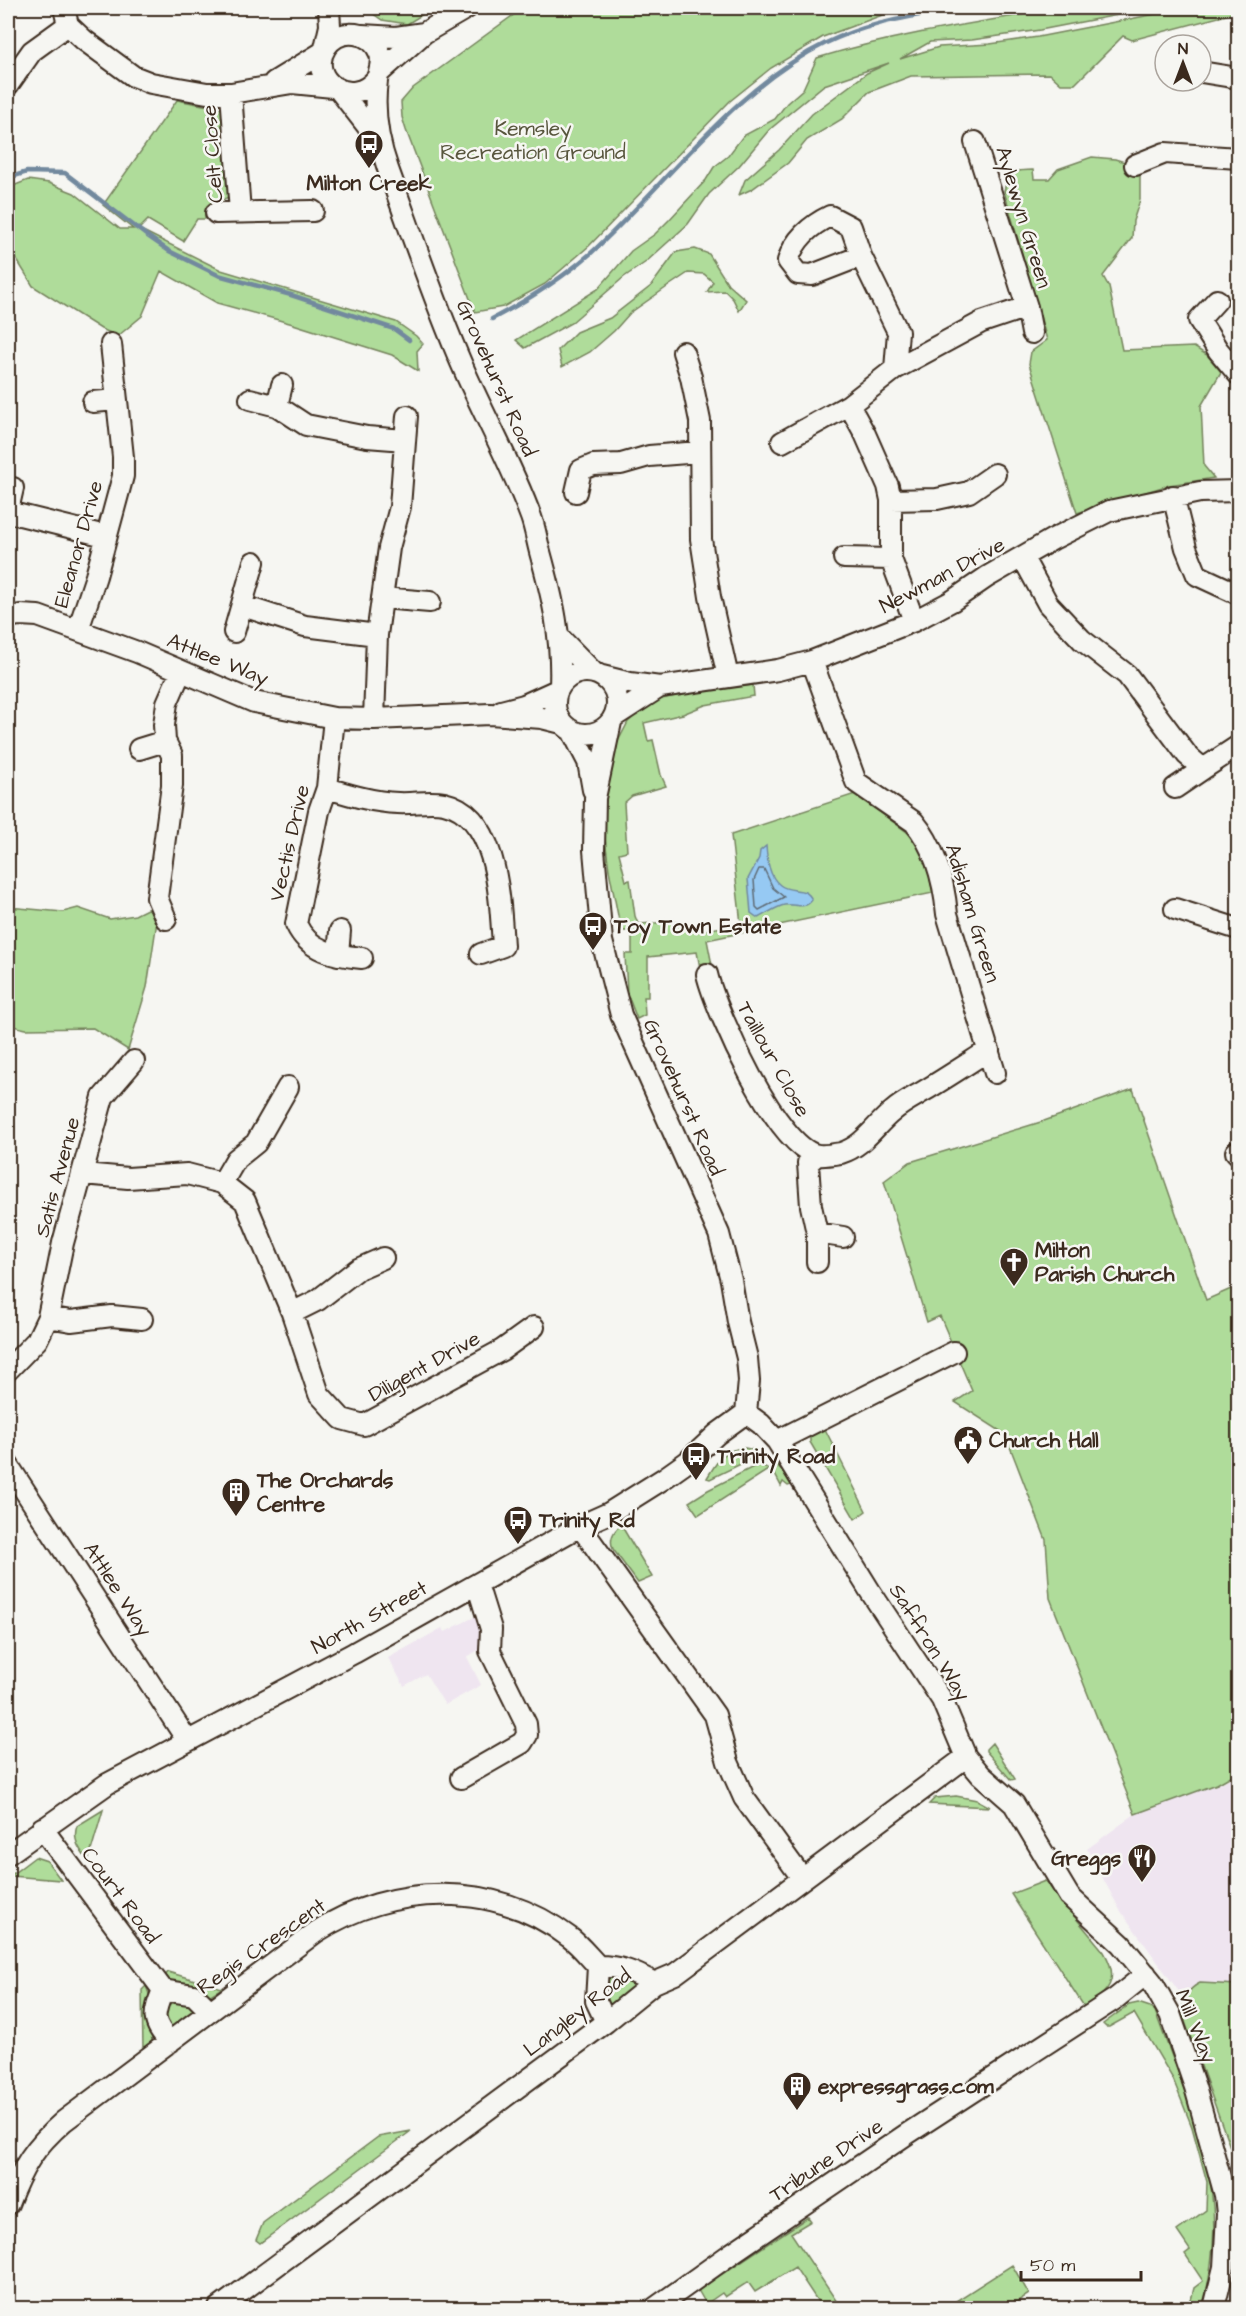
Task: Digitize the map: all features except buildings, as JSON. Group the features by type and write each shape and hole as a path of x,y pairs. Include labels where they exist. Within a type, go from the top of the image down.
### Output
{"street":[{"path":"329,8 330,26 322,69 328,81 337,89"},
{"path":"339,8 360,34 370,39 379,51 381,59 378,76"},
{"path":"8,85 32,51 66,16 103,55 133,76 175,88 207,93 231,93 292,83 356,93 362,91 424,33 467,8"},
{"path":"261,89 324,50 330,42 341,35 396,37 424,33"},
{"path":"1213,74 1239,78"},
{"name":"Grovehurst Road","path":"378,76 376,114 379,141 420,260 462,366 501,446 532,519 560,638 558,688"},
{"name":"Grovehurst Road","path":"337,89 379,141"},
{"name":"Celt Close","path":"231,93 240,212"},
{"name":"Aylewyn Green","path":"975,142 1027,307 1032,333"},
{"path":"1135,165 1165,153 1239,158"},
{"name":"Celt Close","path":"216,213 313,211"},
{"path":"861,256 898,332 895,369"},
{"path":"1216,300 1199,320 1218,351 1239,374"},
{"path":"782,442 849,405 895,369 982,322 1027,307"},
{"name":"Eleanor Drive","path":"78,630 96,576 123,476 111,344"},
{"path":"683,352 700,421 701,539 710,597 728,677"},
{"path":"277,406 282,385"},
{"path":"250,399 277,406 306,425 367,437 405,440"},
{"path":"93,402 117,400"},
{"path":"849,405 880,467 891,500 891,559 914,621"},
{"path":"374,719 377,634 389,548 400,507 408,416"},
{"path":"576,492 582,470 593,465 621,464 650,456 699,452"},
{"path":"891,500 937,499 969,492 995,474"},
{"path":"13,488 8,511 105,536"},
{"name":"Newman Drive","path":"597,674 630,683 660,687 778,670 812,661 914,621 952,601 1053,539 1109,511 1173,496 1200,492 1239,491"},
{"path":"1173,496 1186,548 1197,574 1239,594"},
{"path":"844,558 891,559"},
{"path":"1023,558 1048,604 1082,640 1127,675 1186,755 1203,768"},
{"path":"234,632 254,562"},
{"path":"382,598 430,602"},
{"path":"243,606 305,626 377,634"},
{"name":"Attlee Way","path":"8,617 38,616 255,702 333,718 374,719 490,714 542,718 567,727"},
{"path":"560,638 597,674 613,686 618,706 613,719 606,728 592,734 567,727 555,709 558,688 573,674 597,674"},
{"name":"Adisham Green","path":"812,661 856,782 914,822 921,830 932,853 944,888 947,914 995,1073"},
{"path":"166,919 158,898 172,785 172,755 165,741 164,725 167,703 181,671"},
{"name":"Newman Drive","path":"613,719 660,687"},
{"name":"Attlee Way","path":"490,714 524,705 558,688"},
{"name":"Vectis Drive","path":"333,718 327,788 319,811 296,924 309,942 320,951 362,958"},
{"name":"Grovehurst Road","path":"613,719 595,798 594,850 602,941 611,983 621,1014 718,1234 731,1280 747,1358 749,1381 746,1413"},
{"name":"Grovehurst Road","path":"567,727 588,762 595,798"},
{"path":"139,749 165,741"},
{"path":"1175,788 1239,746"},
{"path":"327,788 367,800 443,803 459,808 472,818 485,841 498,881 512,946 482,954"},
{"path":"1175,909 1239,929"},
{"path":"338,955 340,931"},
{"name":"Taillour Close","path":"707,974 711,994 726,1028 770,1111 798,1144 817,1155"},
{"path":"817,1262 817,1233 811,1206 808,1163 817,1155 839,1153 858,1146 893,1110 989,1050"},
{"name":"Satis Avenue","path":"8,1370 37,1340 48,1317 63,1243 103,1096 134,1061"},
{"path":"222,1183 236,1159 256,1143 288,1087"},
{"name":"Diligent Drive","path":"83,1174 128,1178 187,1174 222,1183 245,1201 292,1313 319,1394 342,1419 364,1425 502,1350 534,1327"},
{"path":"817,1233 843,1237"},
{"path":"292,1313 318,1300 358,1269 383,1258"},
{"path":"48,1317 71,1321 112,1316 142,1319"},
{"path":"777,1441 954,1352"},
{"name":"Saffron Way","path":"746,1413 761,1424 777,1441 870,1591 942,1700 966,1757 981,1775 1014,1804 1069,1896 1121,1944 1146,1974"},
{"name":"North Street","path":"8,1854 107,1784 186,1740 354,1653 580,1526 609,1513 687,1462 717,1434 746,1413"},
{"name":"Attlee Way","path":"8,1465 186,1740"},
{"path":"580,1526 715,1715 728,1762 744,1798 802,1878"},
{"path":"461,1778 522,1743 527,1735 526,1724 490,1651 491,1629 477,1584"},
{"name":"Langley Road","path":"219,2308 606,2022 654,1983 675,1974 802,1878 869,1831 924,1786 966,1757"},
{"name":"Court Road","path":"42,1828 163,1990"},
{"name":"Regis Crescent","path":"8,2204 24,2167 43,2139 73,2114 337,1919 374,1904 416,1894 454,1895 508,1905 569,1937 598,1966"},
{"path":"606,2022 596,2001 598,1966 616,1966 637,1973 654,1983"},
{"name":"Tribune Drive","path":"655,2308 898,2140 1115,1999 1146,1974"},
{"name":"Mill Way","path":"1146,1974 1170,2014 1195,2087 1225,2195 1227,2214 1224,2267 1214,2308"},
{"path":"170,2042 159,2030 154,2018 154,2012 163,1990 194,1995 210,2011"}],"shaded area":[{"path":"478,1615 480,1649 467,1657 481,1685 445,1705 426,1674 404,1686 388,1658 442,1628 445,1632"},
{"path":"1238,1774 1238,2116 1204,2013 1180,1993 1120,1910 1087,1849 1135,1814 1219,1784"}],"green space":[{"path":"365,8 440,8 428,11 407,24 382,20"},
{"name":"Kemsley Recreation Ground","path":"523,8 933,8 885,14 823,37 771,68 730,101 589,246 545,284 503,307 475,312 406,130 401,102 413,88"},
{"path":"1062,8 1154,8 1040,30 972,40 930,42 900,59 939,47 990,44 1038,37 1186,8 1238,8 1238,12 1132,40 1123,36 1075,84 1061,84 1050,74 911,76 869,92 842,119 807,140 788,163 752,189 739,195 745,180 779,150 812,114 867,73 889,63 824,85 769,130 739,166 709,194 688,224 646,262 624,277 571,323 525,348 516,340 598,289 631,251 655,234 669,220 706,180 714,167 728,156 743,136 775,119 787,103 803,89 817,58 908,35"},
{"path":"177,100 224,109 229,197 207,206 207,217 197,219 183,241 148,220 139,229 221,270 396,322 423,344 417,351 418,371 392,355 217,303 161,271 142,316 118,336 101,329 33,286 8,250 8,188 28,180 49,183 74,193 120,229 133,229 103,205"},
{"path":"1092,157 1115,159 1135,165 1140,176 1140,200 1133,221 1132,238 1103,276 1109,287 1122,350 1194,347 1207,355 1221,372 1201,406 1204,466 1214,478 1169,485 1077,513 1029,364 1031,352 1047,340 1004,191 1010,175 1016,171 1033,170 1034,179 1049,179 1058,169"},
{"path":"695,249 709,254 728,284 746,300 739,311 733,299 725,291 707,292 713,282 704,274 688,273 630,313 590,352 562,367 558,350 576,332 610,318 651,286 676,252"},
{"path":"753,685 754,696 705,705 683,714 644,723 648,741 653,740 661,775 666,786 632,796 624,803 627,851 619,853 626,881 630,880 638,924 673,922 692,924 693,932 741,924 731,835 855,794 915,838 929,874 933,893 707,940 713,970 701,973 697,952 648,957 648,997 644,997 645,1015 637,1019 627,993 625,954 632,954 632,931 621,931 609,870 602,814 613,751 628,722 652,701 699,691"},
{"path":"8,907 63,912 78,908 110,919 135,915 149,908 157,921 147,987 128,1050 93,1028 26,1029 8,1025"},
{"path":"1133,1089 1206,1300 1238,1286 1238,1772 1217,1784 1135,1814 1050,1598 1046,1540 1005,1434 955,1402 972,1391 940,1316 927,1322 884,1181 910,1162 1044,1121"},
{"path":"825,1429 866,1511 855,1519 810,1442 810,1435"},
{"path":"745,1448 760,1452 772,1460 791,1485 788,1486 783,1482 781,1486 769,1463 757,1456 710,1479 707,1478 726,1453"},
{"path":"759,1464 768,1470 698,1515 689,1502 708,1490"},
{"path":"621,1525 652,1577 638,1583 613,1549 612,1536"},
{"path":"992,1743 1015,1779 1011,1780 986,1751"},
{"path":"956,1796 977,1800 990,1807 929,1804 935,1798"},
{"path":"103,1810 88,1861 76,1840 77,1826"},
{"path":"35,1857 47,1861 61,1880 10,1876"},
{"path":"1045,1881 1104,1952 1109,1962 1112,1978 1110,1984 1085,2008 1011,1894"},
{"path":"168,1972 222,1988 209,1996 189,1984 172,1983 165,1976"},
{"path":"610,1978 626,1979 633,1984 632,1989 609,2007 601,1999 605,1981"},
{"path":"1200,1983 1238,1985 1238,2177 1230,2147 1183,2016 1186,1996"},
{"path":"146,1986 149,1994 152,2044 145,2052 143,2049 142,1990"},
{"path":"180,1996 196,2009 184,2021 169,2027 162,2009 166,2001"},
{"path":"1138,2003 1155,2011 1190,2104 1207,2166 1214,2230 1209,2281 1201,2308 1189,2308 1194,2288 1203,2281 1185,2254 1190,2250 1177,2231 1206,2210 1207,2182 1192,2127 1173,2079 1134,2013 1109,2027 1103,2024 1129,2005"},
{"path":"411,2131 260,2243 256,2240 263,2223 378,2137"},
{"path":"808,2217 811,2221 791,2233 841,2308 822,2308 795,2267 755,2292 748,2282 725,2297 722,2293 706,2304 698,2290"},
{"path":"1012,2265 1029,2294 1007,2308 945,2308"}],"water":[{"path":"766,846 769,867 776,882 784,888 806,893 812,900 801,906 781,906 758,918 751,913 748,879 759,858 760,851"}],"waterway":[{"path":"492,319 567,273 590,254 730,112 760,85 792,62 826,43 858,30 890,21 957,8"},
{"path":"8,178 27,172 65,173 169,251 218,275 291,295 394,329 409,340"}],"place":[{"name":"Milton Creek","path":"369,170"},
{"name":"Toy Town Estate","path":"593,952"},
{"name":"Milton Parish Church","path":"1014,1288"},
{"name":"Church Hall","path":"968,1466"},
{"name":"Trinity Road","path":"696,1482"},
{"name":"The Orchards Centre","path":"236,1518"},
{"name":"Trinity Rd","path":"518,1546"},
{"name":"Greggs","path":"1142,1884"},
{"name":"expressgrass.com","path":"797,2112"}]}
